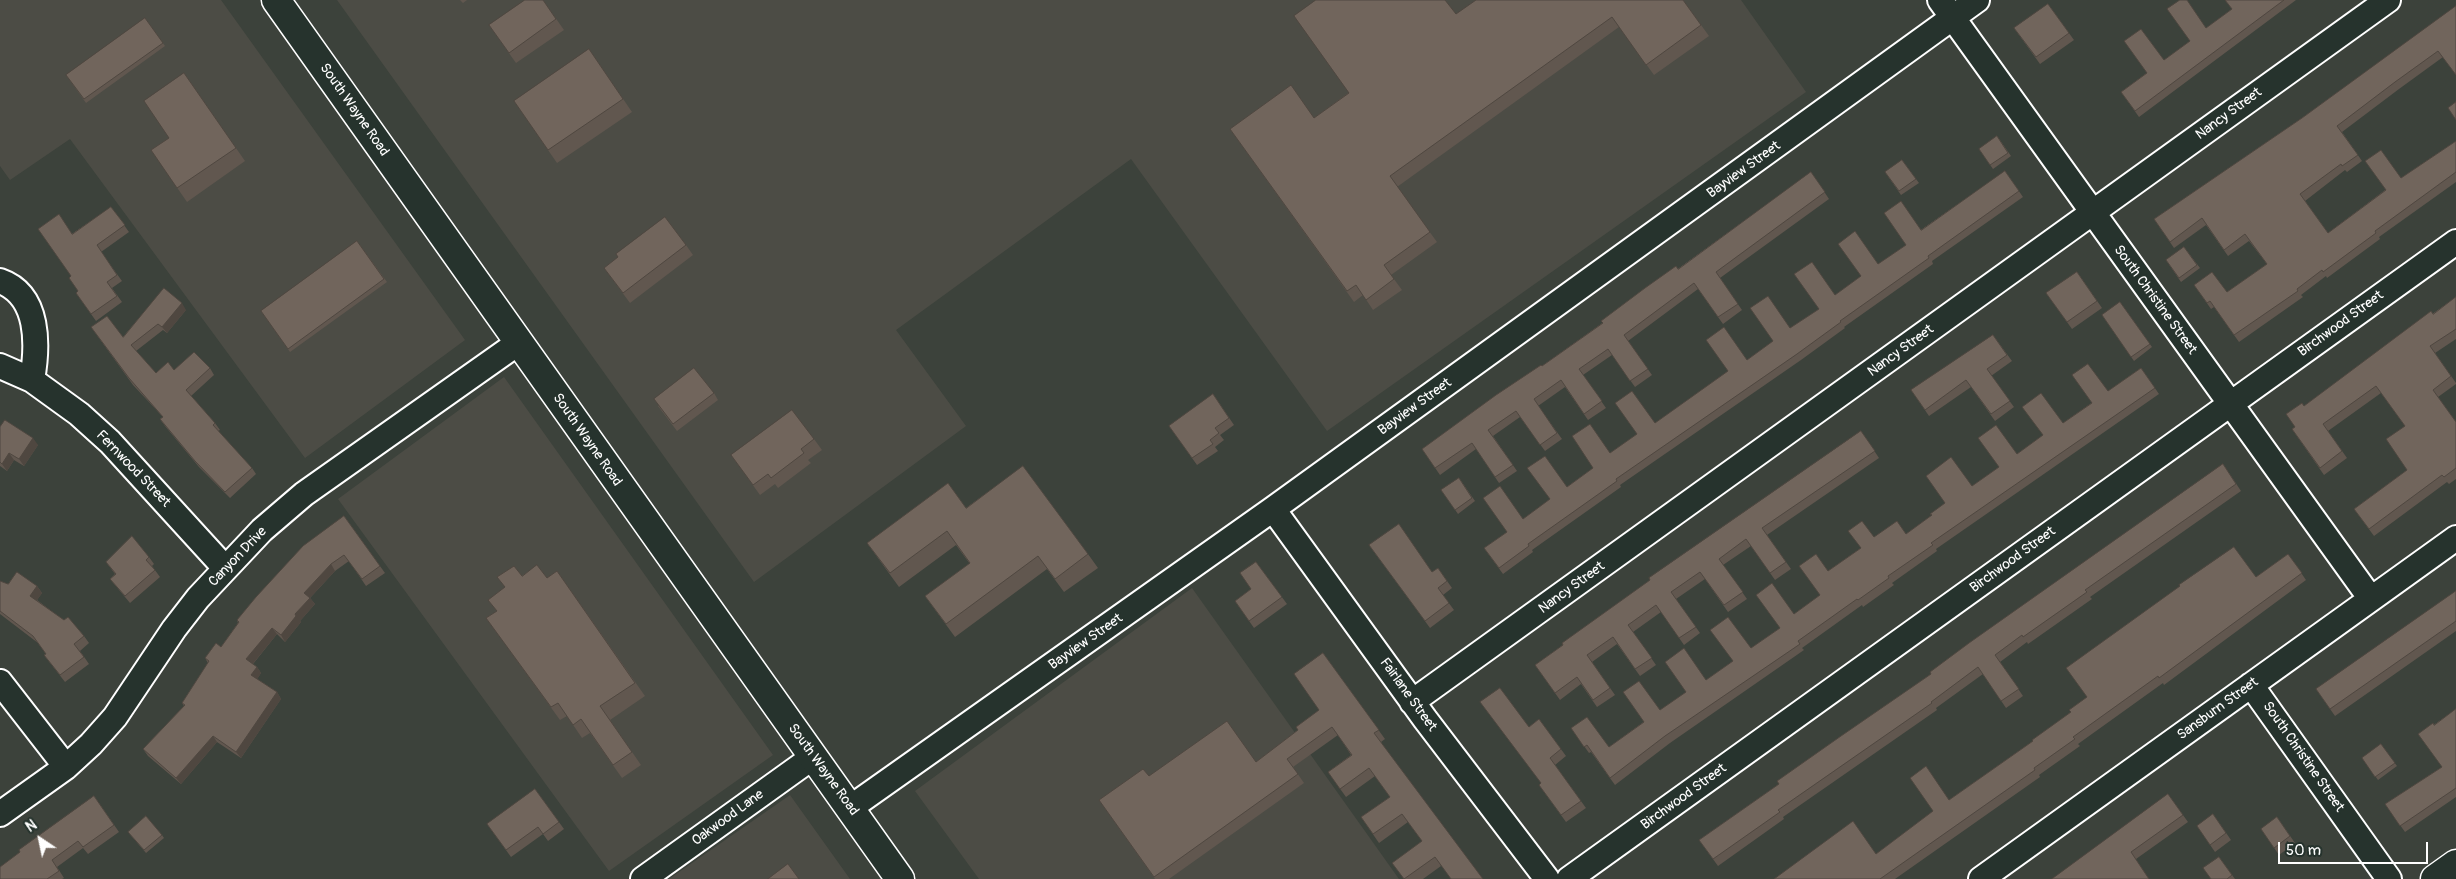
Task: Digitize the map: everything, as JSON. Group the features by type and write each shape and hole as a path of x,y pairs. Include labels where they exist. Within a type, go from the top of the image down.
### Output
{"main road":[{"name":"South Wayne Road","path":"276,0 900,879"},
{"path":"2435,879 2456,864"}],"street":[{"name":"Bayview Street","path":"850,808 1274,509 1946,9 1977,0"},
{"name":"Nancy Street","path":"1412,702 2388,0"},
{"name":"South Christine Street","path":"1946,9 2371,599"},
{"name":"Birchwood Street","path":"1569,879 2456,242"},
{"path":"0,281 18,291 34,322 36,354 32,380"},
{"name":"Canyon Drive","path":"0,814 66,767 115,717 174,629 225,568 262,530 304,494 518,342"},
{"name":"Fernwood Street","path":"0,366 32,380 79,414 110,442 225,568"},
{"name":"Fairlane Street","path":"1274,509 1412,702 1547,879"},
{"name":"Sansburn Street","path":"1981,879 2456,538"},
{"path":"0,682 66,767"},
{"name":"South Christine Street","path":"2251,685 2390,879"},
{"name":"Oakwood Lane","path":"643,879 813,757"}],"shaded area":[{"path":"0,0 221,0 465,340 305,458 70,139 10,180 0,166"},
{"path":"337,0 1741,0 1806,92 1327,431 1131,159 896,330 966,426 754,582"},
{"path":"504,377 773,755 609,871 338,499"},
{"path":"1192,588 1399,879 979,879 915,791"},
{"path":"790,795 850,879 669,879"}],"building":[{"path":"525,0 543,0 556,19 509,53 489,25"},
{"path":"1316,0 1445,0 1456,14 1476,0 1683,0 1701,25 1646,65 1612,17 1390,176 1430,232 1384,265 1394,279 1366,300 1356,285 1347,291 1230,129 1291,85 1314,118 1349,93 1294,16"},
{"path":"2180,0 2187,0 2206,28 2232,9 2225,0 2284,0 2135,111 2121,92 2147,73 2124,41 2141,29 2164,60 2190,41 2167,9"},
{"path":"2048,4 2069,33 2036,57 2014,28"},
{"path":"2456,6 2456,75 2438,51 2337,126 2358,155 2342,166 2341,164 2300,194 2328,233 2386,190 2365,161 2381,150 2401,178 2456,141 2456,172 2375,231 2376,233 2323,272 2322,270 2297,289 2298,291 2234,335 2210,301 2207,303 2194,285 2212,272 2227,292 2267,264 2245,234 2224,250 2202,218 2170,242 2154,219 2302,118"},
{"path":"145,18 163,43 84,99 66,75"},
{"path":"589,49 623,99 548,150 514,101"},
{"path":"184,73 236,148 177,188 151,150 169,138 144,101"},
{"path":"2456,102 2456,120 2448,108"},
{"path":"1997,136 2008,153 1990,165 1979,149"},
{"path":"1902,160 1916,179 1899,191 1885,172"},
{"path":"2005,171 2019,191 1797,354 1616,479 1617,481 1528,544 1529,546 1499,568 1484,548 1507,532 1483,498 1500,486 1523,519 1550,499 1527,468 1545,456 1567,487 1593,468 1572,436 1590,424 1610,453 1637,434 1615,403 1632,391 1655,423 1728,371 1706,340 1724,327 1747,360 1773,341 1750,308 1768,296 1790,328 1819,309 1794,274 1812,262 1835,295 1861,276 1838,244 1855,231 1878,264 1906,245 1884,213 1901,201 1921,230"},
{"path":"1811,172 1825,192 1716,272 1738,304 1718,317 1694,283 1624,335 1648,369 1630,381 1608,349 1579,369 1602,401 1584,414 1561,380 1534,399 1557,433 1540,445 1516,411 1488,430 1513,465 1495,477 1472,443 1435,468 1422,449 1496,395 1542,366 1603,323 1601,321 1645,288 1676,266 1678,269"},
{"path":"111,207 125,225 97,245 117,275 107,282 117,296 91,314 76,293 78,291 69,278 71,276 38,229 59,214 72,234"},
{"path":"665,217 686,245 623,293 604,268 618,257 616,254"},
{"path":"357,241 384,279 288,349 261,311"},
{"path":"2184,247 2197,265 2179,278 2166,260"},
{"path":"2077,272 2097,301 2067,322 2046,293"},
{"path":"164,288 182,303 162,327 158,324 131,345 156,373 168,362 174,370 194,352 210,368 186,390 215,423 213,425 252,468 225,492 195,461 160,419 163,417 129,378 91,327 107,316 123,337"},
{"path":"2456,297 2456,329 2430,346 2451,376 2433,390 2456,422 2456,468 2444,477 2442,475 2369,529 2354,509 2407,470 2386,439 2405,426 2376,386 2323,424 2342,451 2320,468 2292,429 2295,427 2286,414 2302,403 2304,406 2431,311 2433,314"},
{"path":"2120,302 2150,344 2131,357 2102,315"},
{"path":"1993,335 2007,355 1987,369 2010,401 1991,414 1966,380 1925,410 1911,390"},
{"path":"2088,364 2108,391 2141,368 2155,388 1931,543 1933,545 1888,576 1889,578 1798,641 1800,644 1665,736 1610,778 1587,745 1584,747 1571,728 1587,717 1609,747 1644,722 1623,692 1639,681 1660,710 1686,692 1665,662 1684,648 1706,680 1733,661 1710,630 1728,617 1751,648 1780,628 1756,595 1772,583 1794,614 1820,595 1799,566 1816,554 1828,571 1861,548 1848,531 1862,521 1874,537 1897,521 1906,534 1932,515 1930,514 1945,503 1926,476 1951,457 1972,486 1999,467 1978,438 1996,425 2017,454 2043,435 2022,407 2041,393 2063,423 2092,403 2072,375"},
{"path":"694,368 714,393 673,424 654,399"},
{"path":"1213,394 1229,418 1215,428 1219,433 1210,440 1213,444 1192,458 1169,426"},
{"path":"792,410 814,439 801,449 804,453 771,478 768,474 753,485 731,455"},
{"path":"5,420 33,438 19,459 9,453 2,464 0,462 0,427"},
{"path":"1861,431 1875,451 1762,528 1786,562 1770,573 1746,539 1719,559 1743,592 1724,605 1700,572 1671,592 1696,627 1679,638 1656,605 1628,625 1652,658 1635,669 1613,637 1587,655 1610,688 1593,700 1577,677 1555,693 1535,665 1563,645 1562,643 1650,580 1649,578"},
{"path":"2223,464 2236,484 2085,590 2087,592 1995,655 2019,689 2001,701 1978,667 1932,703 1778,810 1780,812 1713,859 1699,840 1779,784 1777,781 1931,674 1930,672 1969,643"},
{"path":"1023,466 1088,554 1055,579 1038,556 946,624 925,596 970,563 947,531 890,573 867,543 948,483 966,508"},
{"path":"1459,478 1472,498 1455,510 1441,490"},
{"path":"344,516 380,566 362,579 344,555 331,564 304,593 310,598 295,614 296,616 281,635 272,628 246,659 257,667 251,675 277,692 236,752 213,736 176,778 143,749 185,705 182,703 209,661 205,658 216,643 221,647 239,622 237,620 303,546"},
{"path":"1399,524 1432,572 1438,568 1447,581 1438,588 1449,603 1425,621 1369,545"},
{"path":"132,536 149,557 146,560 155,570 125,596 110,579 116,574 106,562"},
{"path":"2234,547 2256,577 2288,554 2302,573 2159,678 2158,676 2073,737 2075,739 2034,768 2035,770 1880,879 1774,879 1853,821 1876,854 1933,811 1910,778 1926,766 1949,800 2033,741 2071,712 2069,710 2087,697 2066,668"},
{"path":"1256,562 1282,597 1249,621 1235,601 1251,589 1240,573"},
{"path":"537,565 547,578 557,571 635,683 600,706 632,752 613,765 581,719 573,725 558,703 551,707 486,618 497,611 488,600 505,587 497,577 514,566 522,576"},
{"path":"17,572 37,586 30,596 64,620 68,617 84,636 74,644 84,657 60,675 44,655 46,654 33,636 0,611 0,581 8,584"},
{"path":"2456,591 2456,621 2330,709 2316,689"},
{"path":"1323,653 1379,730 1374,733 1483,879 1451,879 1435,857 1404,879 1392,863 1422,841 1402,814 1373,834 1361,817 1390,797 1369,768 1340,789 1328,772 1352,755 1332,727 1287,759 1298,774 1154,877 1099,800 1143,769 1149,776 1227,721 1256,762 1298,730 1296,727 1319,710 1294,674"},
{"path":"1500,688 1529,727 1539,719 1561,749 1550,758 1581,801 1561,815 1539,785 1541,783 1480,702"},
{"path":"2456,709 2456,788 2400,826 2385,804 2442,767 2418,734"},
{"path":"2381,744 2395,763 2375,777 2362,758"},
{"path":"535,789 559,822 543,834 538,827 506,850 487,824"},
{"path":"2168,794 2183,815 2131,852 2149,879 2052,879"},
{"path":"94,796 114,825 83,847 78,841 52,860 59,871 47,879 0,879 0,867 20,852 19,850"},
{"path":"2213,814 2226,833 2210,845 2197,826"},
{"path":"146,816 162,835 144,850 128,832"},
{"path":"2277,817 2290,836 2274,848 2261,829"},
{"path":"2219,857 2232,875 2227,879 2211,879 2203,868"},
{"path":"788,864 799,879 768,879"}]}
